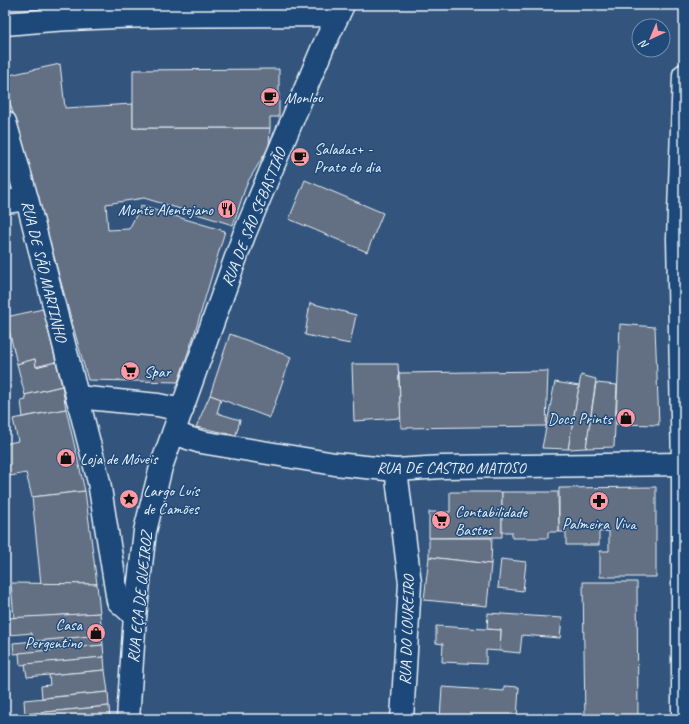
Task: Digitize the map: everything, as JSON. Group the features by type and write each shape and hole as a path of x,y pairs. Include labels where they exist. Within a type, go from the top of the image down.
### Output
{"street":[{"path":"5,24 40,20 340,10"},
{"name":"RUA DE SÃO SEBASTIÃO","path":"174,432 244,235 340,10"},
{"path":"683,719 683,464 678,239 684,76"},
{"name":"RUA DE SÃO MARTINHO","path":"5,122 28,199 77,397"},
{"path":"5,202 28,199"},
{"path":"135,616 118,601 99,482 77,397 158,405 182,410"},
{"name":"RUA DE CASTRO MATOSO","path":"174,432 201,442 335,464 396,470 442,467 683,464"},
{"name":"RUA EÇA DE QUEIROZ","path":"128,719 135,616 145,531 161,467 174,432"},
{"name":"RUA DO LOUREIRO","path":"396,470 410,583 402,719"}],"building":[{"path":"60,64 65,108 133,104 133,128 270,128 269,147 247,183 233,225 144,198 106,204 108,230 129,229 141,206 225,231 195,332 178,382 88,380 26,156 5,87 5,76"},
{"path":"279,69 279,117 270,117 270,128 133,128 133,70"},
{"path":"305,180 383,213 367,252 289,219"},
{"path":"310,303 356,315 350,344 305,335"},
{"path":"43,309 56,362 36,367 35,359 17,364 6,317"},
{"path":"620,324 655,327 659,425 616,424"},
{"path":"230,334 291,357 270,418 210,395"},
{"path":"35,359 36,367 56,362 62,386 25,395 17,364"},
{"path":"352,364 398,364 401,418 354,421"},
{"path":"548,371 546,426 401,428 399,373"},
{"path":"581,375 596,379 586,448 568,449"},
{"path":"555,382 579,386 568,449 542,448"},
{"path":"596,383 617,385 614,447 586,448"},
{"path":"62,386 66,409 23,417 21,401 26,400 25,395"},
{"path":"210,395 221,399 217,413 240,420 236,435 196,427"},
{"path":"66,409 85,491 32,497 26,473 5,477 5,444 18,441 13,419"},
{"path":"656,487 656,577 600,577 600,551 609,551 609,531 599,532 599,545 566,545 566,532 559,532 559,488"},
{"path":"85,491 97,584 41,584 32,497"},
{"path":"450,492 502,492 502,537 429,538 429,512 450,512"},
{"path":"502,492 558,492 559,532 548,532 548,538 512,538 512,532 502,532"},
{"path":"429,538 492,538 491,564 429,557"},
{"path":"429,557 491,564 487,606 424,600"},
{"path":"501,559 526,562 523,591 498,588"},
{"path":"583,582 637,582 638,719 585,719"},
{"path":"11,583 97,584 100,613 14,618"},
{"path":"100,613 102,635 32,642 32,633 9,635 7,618"},
{"path":"488,613 562,618 560,638 522,635 520,653 500,651 501,630 487,629"},
{"path":"436,626 501,630 500,651 486,650 486,664 442,662 443,644 436,643"},
{"path":"102,635 103,645 14,654 13,643"},
{"path":"103,645 104,657 20,665 19,653"},
{"path":"104,657 105,670 27,677 25,664"},
{"path":"105,670 108,692 42,698 41,686 50,685 49,675"},
{"path":"504,686 519,687 517,719 440,719 442,687 504,691"},
{"path":"108,692 109,706 25,714 24,700"},
{"path":"109,706 110,719 36,719 36,713"}],"place":[{"name":"Monlou","path":"270,97"},
{"name":"Saladas+ - Prato do dia","path":"300,157"},
{"name":"Monte Alentejano","path":"227,209"},
{"name":"Spar","path":"130,371"},
{"name":"Docs Prints","path":"626,418"},
{"name":"Loja de Móveis","path":"66,458"},
{"name":"Largo Luís de Camões","path":"129,499"},
{"name":"Palmeira Viva","path":"599,501"},
{"name":"Contabilidade Bastos","path":"441,520"},
{"name":"Casa Pergentino","path":"96,633"}]}
